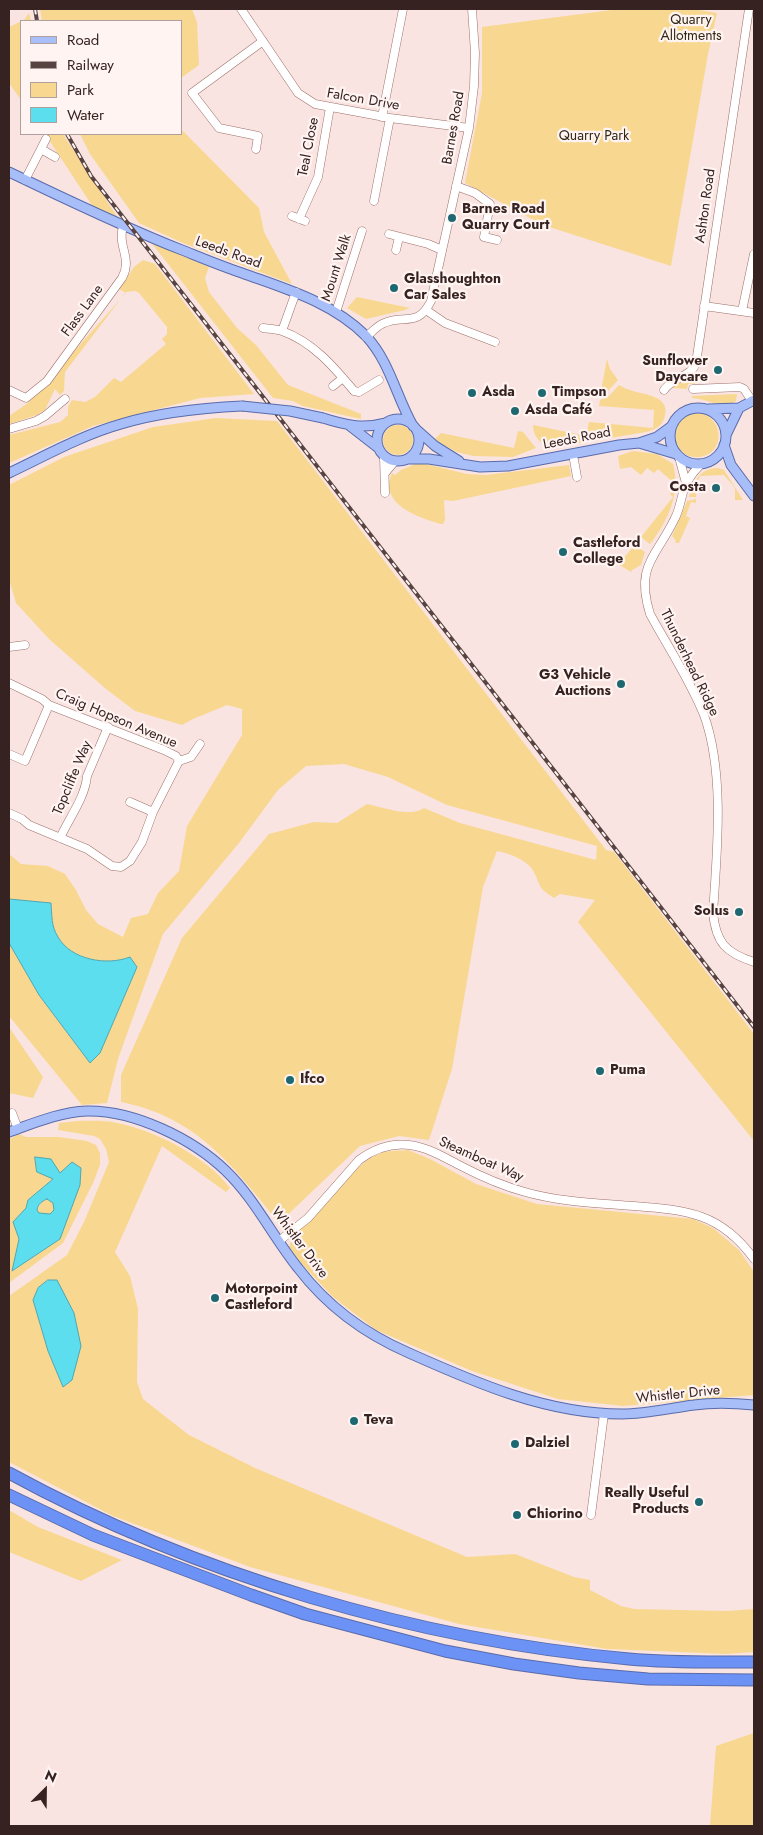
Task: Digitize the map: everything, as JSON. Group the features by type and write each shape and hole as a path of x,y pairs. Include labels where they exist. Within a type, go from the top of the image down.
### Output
{"highway":[{"path":"9,1473 98,1518 176,1550 262,1581 384,1617 464,1635 537,1648 679,1662 754,1662"},
{"path":"9,1495 93,1535 250,1595 305,1614 445,1651 514,1664 579,1673 648,1679 754,1680"}],"main road":[{"name":"Leeds Road","path":"9,172 123,226 224,267 296,292 336,312 351,322 378,350 398,390 400,400 415,428"},
{"path":"378,447 378,433 395,414 400,400"},
{"path":"639,443 664,434 672,426 678,415 684,412 695,408 740,408 753,400"},
{"path":"9,473 85,437 121,424 198,408 242,406 290,411 349,426 374,426 402,419 435,446 461,463"},
{"path":"705,463 721,452 740,408"},
{"path":"706,409 720,419 724,427 725,441 731,464 754,496"},
{"path":"349,426 378,447 384,457 395,461 408,459 416,451 419,442 415,428"},
{"path":"672,426 670,440 678,455"},
{"name":"Leeds Road","path":"408,459 429,459 480,467 508,466 639,443"},
{"path":"639,443 678,455 693,464 721,462 731,464"},
{"name":"Whistler Drive","path":"9,1132 60,1115 92,1111 140,1120 180,1138 206,1153 226,1171 243,1191 298,1268 333,1306 365,1330 390,1345 505,1392 559,1408 604,1414 645,1413 719,1403 754,1405"}],"street":[{"name":"Falcon Drive","path":"241,9 298,94 315,104 386,118 469,128"},
{"path":"374,202 403,9"},
{"name":"Barnes Road","path":"426,310 431,301 469,128 475,78 472,9"},
{"name":"Ashton Road","path":"664,390 670,382 695,367 698,355 749,9"},
{"path":"256,149 258,136 219,128 192,93 263,42"},
{"name":"Teal Close","path":"299,219 318,177 330,107"},
{"path":"25,180 46,139"},
{"path":"41,150 55,157"},
{"path":"456,186 475,192 490,204 484,237 497,240"},
{"name":"Flass Lane","path":"9,390 26,398 47,381 122,278 127,263 121,241 123,226"},
{"name":"Mount Walk","path":"336,312 362,231"},
{"path":"389,234 428,244 442,250"},
{"path":"396,250 399,237"},
{"path":"742,311 754,254"},
{"path":"282,331 296,292"},
{"path":"704,306 754,313"},
{"path":"366,337 382,324 417,318 426,310 445,323 495,342"},
{"path":"263,328 282,331 305,343 330,362 354,391 359,392 379,380"},
{"path":"333,386 343,378"},
{"path":"693,389 740,387 753,400"},
{"path":"9,429 36,421 65,399"},
{"path":"678,455 686,483"},
{"path":"384,457 385,493"},
{"path":"574,460 577,478"},
{"path":"384,475 395,461"},
{"name":"Thunderhead Ridge","path":"705,463 686,483 676,517 650,559 644,585 645,598 650,614 699,705 713,749 717,817 714,913 718,937 733,954 754,962"},
{"path":"9,647 25,645"},
{"name":"Craig Hopson Avenue","path":"9,683 42,699 49,705 164,750 176,756 178,761 153,812 142,842 130,861 121,867 112,866 94,853 9,813"},
{"path":"9,754 25,761 49,705"},
{"name":"Topcliffe Way","path":"60,838 69,817 75,812 86,784 86,776 108,727"},
{"path":"178,761 191,757 200,744"},
{"path":"130,802 153,812"},
{"path":"12,1113 18,1129"},
{"name":"Steamboat Way","path":"279,1241 308,1218 359,1160 368,1153 381,1148 402,1144 433,1152 492,1181 525,1192 582,1202 666,1208 696,1214 722,1227 737,1239 754,1259"},
{"path":"591,1515 604,1414"}],"green space":[{"path":"40,9 192,9 197,22 199,65 182,77 182,20 42,20"},
{"name":"Quarry Park","path":"619,9 692,9 717,13 708,54 671,266 543,225 465,183 482,93 482,27"},
{"path":"29,13 31,20 24,20"},
{"path":"20,22 20,99 9,83 9,27"},
{"path":"182,130 259,208 264,232 292,284 183,243 139,223 90,154 80,135 182,135"},
{"path":"46,135 64,135 120,221 93,207"},
{"path":"150,241 209,267 205,278 209,292 237,328 256,345 288,385 361,414 361,419 303,406 293,401 273,398"},
{"path":"143,260 155,264 254,394 200,398 93,426 9,463 9,435 60,422 68,415 68,407 72,400 85,402 95,397 114,378 121,382 166,344 162,339 167,334 167,327 139,293 135,291 125,293 119,289 134,267"},
{"path":"357,297 410,308 366,319 347,308"},
{"path":"121,299 65,372 64,391 60,395 55,389 45,410 37,415 9,424 9,416 28,403"},
{"path":"607,359 610,369 618,380 607,392 600,396"},
{"path":"696,373 695,384 688,384 687,389 673,388 673,386"},
{"path":"619,385 629,390 655,397 661,401 666,411 661,424 646,432 556,447 547,445 537,438 533,425 586,436 589,422 653,428 654,410 599,406 600,400 609,396"},
{"path":"737,394 736,401 726,404 692,398 692,396"},
{"path":"693,413 703,414 711,419 716,425 718,433 715,449 699,457 690,456 682,452 675,439 679,424 684,417"},
{"path":"216,418 277,421 606,850 614,852 754,1034 754,1141 578,922 595,900 560,894 554,898 541,888 529,865 521,859 497,851 483,887 452,1069 429,1140 399,1136 360,1146 279,1223 229,1164 192,1132 171,1119 148,1109 121,1102 121,1075 182,938 269,834 314,822 337,823 367,804 404,812 418,811 424,808 460,823 596,860 597,846 447,805 388,777 344,764 306,766 278,790 239,843 163,934 118,1059 107,1103 82,1105 9,1016 9,943 39,995 90,1063 100,1053 137,967 130,957 121,960 101,961 80,956 64,945 58,937 52,920 51,903 9,899 9,854 21,864 48,866 65,874 86,910 98,924 123,937 131,918 148,914 158,893 179,871 187,826 242,735 242,709 227,705 182,725 135,711 106,689 49,639 16,603 9,579 9,485 64,457 153,427"},
{"path":"398,425 409,429 413,440 409,451 398,455 387,451 383,440 387,429"},
{"path":"518,431 523,432 536,448 513,457 473,456 457,452 434,440 441,433 514,448"},
{"path":"633,451 657,454 673,464 675,475 674,496 662,526 650,544 641,537 673,497 670,494 674,483 658,469 654,473 647,468 641,475 631,467 620,469 618,456"},
{"path":"415,464 426,464 467,474 486,475 569,465 571,476 453,501 444,500 445,520 441,524 422,518 403,508 391,493 389,484 392,473 395,475"},
{"path":"718,468 724,470 743,500 735,500 735,488 724,475 700,476 696,486 696,497 689,497 693,485 702,473"},
{"path":"696,499 696,503 691,502 686,516 690,518 679,543 675,543 676,541 672,536 687,501"},
{"path":"635,545 645,552 641,565 631,572 618,564"},
{"path":"9,1027 43,1077 33,1098 9,1093"},
{"path":"107,1121 132,1127 163,1138 179,1146 208,1166 230,1188 226,1192 162,1146 115,1252 130,1276 138,1309 137,1382 143,1399 189,1435 255,1468 467,1557 515,1554 574,1577 590,1580 590,1590 621,1606 634,1609 727,1611 754,1609 754,1652 726,1654 607,1649 459,1624 250,1567 113,1516 9,1462 9,1296 67,1255 84,1222 109,1162 106,1149 100,1139 94,1136 58,1130 59,1123","holes":["48,1280 63,1387 48,1351 33,1300 38,1288"]},
{"path":"19,1134 26,1137 59,1137 87,1141 96,1145 100,1153 100,1165 63,1243 9,1283 9,1139","holes":["60,1173 60,1239 13,1271 19,1239 13,1222 26,1208 28,1200"]},
{"path":"408,1150 430,1159 476,1184 537,1204 693,1219 713,1228 739,1250 754,1272 754,1395 623,1406 558,1399 472,1371 376,1330 333,1297 300,1262 289,1247 293,1236 334,1190 358,1167 381,1153"},
{"path":"47,1199 53,1203 54,1210 50,1214 39,1214 37,1210 42,1201"},
{"path":"9,1510 38,1527 122,1560 81,1581 9,1552"},
{"path":"754,1733 754,1826 710,1826 716,1746"}],"water":[{"path":"9,899 51,903 52,920 58,937 64,945 80,956 101,961 121,960 130,957 137,967 100,1053 90,1063 39,995 9,943"},
{"path":"35,1157 51,1159 60,1173 72,1162 81,1168 80,1185 60,1239 12,1271 19,1239 13,1222 26,1208 28,1200 53,1179 37,1172","holes":["47,1199 53,1203 54,1210 50,1214 39,1213 37,1210 40,1203"]},
{"path":"48,1280 57,1280 74,1313 81,1346 72,1380 63,1387 48,1351 33,1300 38,1288"}],"railway":[{"path":"35,9 37,20"},
{"path":"68,135 91,176 754,1027"}],"place":[{"name":"Barnes Road Quarry Court","path":"452,218"},
{"name":"Glasshoughton Car Sales","path":"394,288"},
{"name":"Sunflower Daycare","path":"718,370"},
{"name":"Asda","path":"472,393"},
{"name":"Timpson","path":"542,393"},
{"name":"Asda Café","path":"515,411"},
{"name":"Costa","path":"716,488"},
{"name":"Castleford College","path":"563,552"},
{"name":"G3 Vehicle Auctions","path":"621,684"},
{"name":"Solus","path":"739,912"},
{"name":"Puma","path":"600,1071"},
{"name":"Ifco","path":"290,1080"},
{"name":"Motorpoint Castleford","path":"215,1298"},
{"name":"Teva","path":"354,1421"},
{"name":"Dalziel","path":"515,1444"},
{"name":"Really Useful Products","path":"699,1502"},
{"name":"Chiorino","path":"517,1515"}],"park label":[{"name":"Quarry Allotments","path":"691,30"}]}
